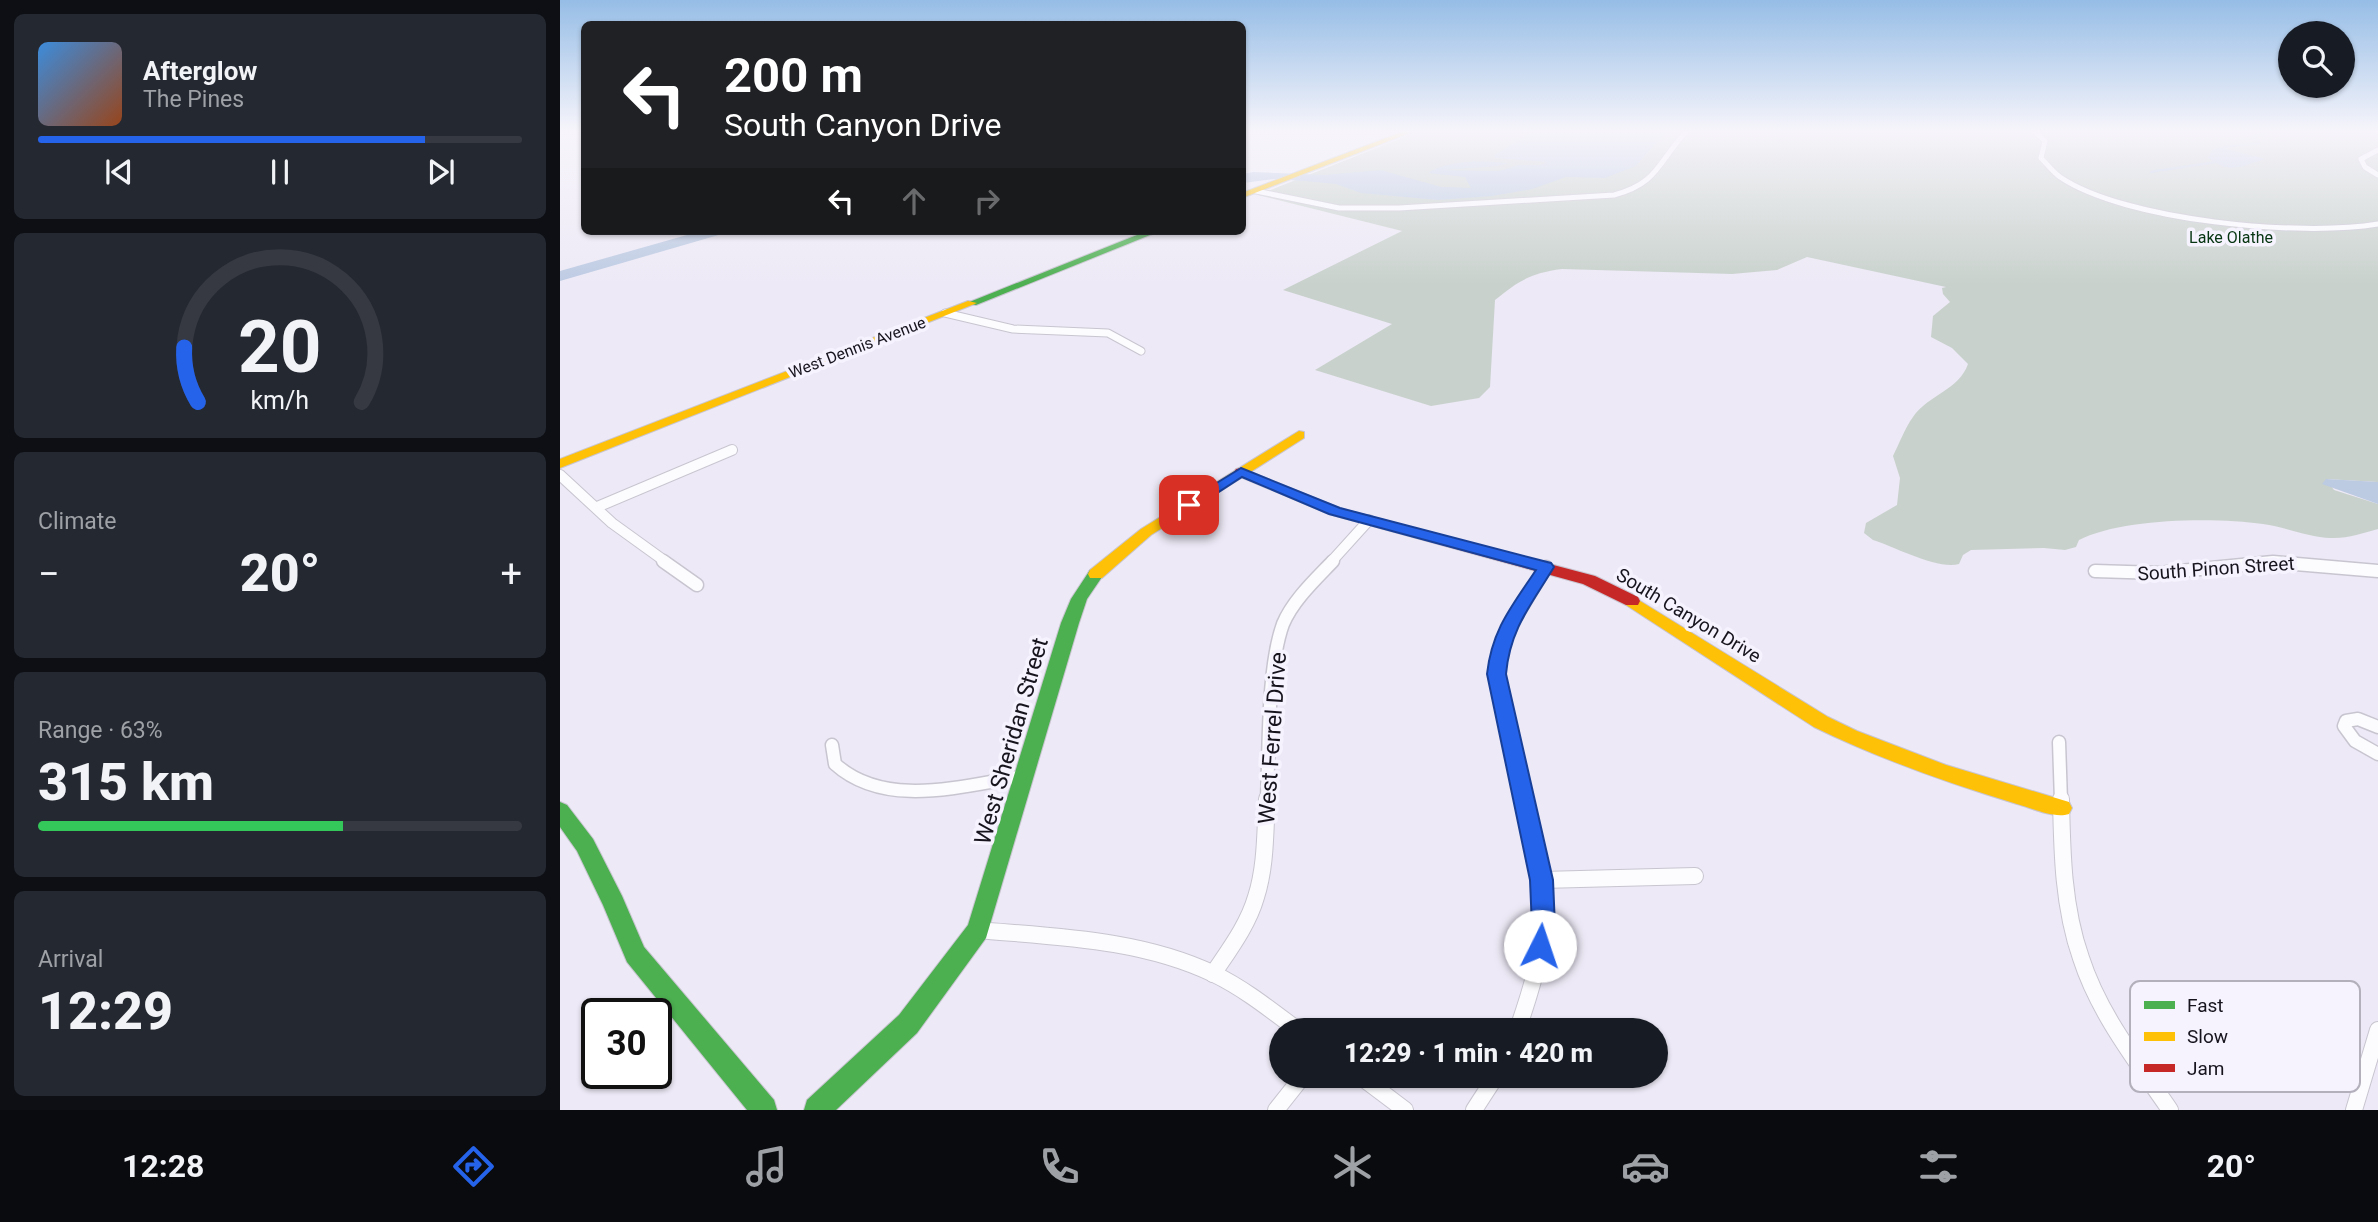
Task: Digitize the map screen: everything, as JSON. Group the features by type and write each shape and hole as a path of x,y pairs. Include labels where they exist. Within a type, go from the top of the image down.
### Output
{"street":[{"path":"1254,192 1281,182"},
{"path":"1254,192 1356,210 1582,198 1629,192 1647,182"},
{"path":"2072,182 2138,206 2202,219 2262,227 2323,230 2378,225"},
{"name":"West Dennis Avenue","path":"560,464 1145,235"},
{"path":"945,313 1013,329 1108,333 1141,351"},
{"name":"West Sheridan Street","path":"817,1110 908,1024 978,930 1070,623 1079,599 1093,577 1146,532 1299,435"},
{"path":"597,507 732,450"},
{"name":"South Canyon Drive","path":"1241,472 1313,503 1589,580 1625,597 1853,740 1938,774 2062,808"},
{"path":"560,475 612,523 696,585"},
{"name":"West Ferrel Drive","path":"1213,974 1256,900 1263,864 1275,655 1284,622 1303,594 1369,520"},
{"name":"South Pinon Street","path":"2095,571 2159,573 2273,562 2378,571"},
{"path":"1522,1018 1534,984 1543,927 1542,880 1497,674 1499,648 1506,630 1546,567"},
{"path":"2378,727 2361,719 2346,721 2344,726 2355,741 2378,754"},
{"path":"2059,742 2070,919 2081,958 2109,1017 2130,1049"},
{"path":"832,746 835,764 855,780 889,789 927,789 1025,776"},
{"path":"560,811 585,845 614,903 635,954 764,1110"},
{"path":"1542,880 1695,876"},
{"path":"978,930 1088,940 1153,953 1213,974 1282,1018"},
{"path":"2360,1090 2378,1030"},
{"path":"1276,1110 1293,1088"},
{"path":"1376,1088 1405,1110"},
{"path":"1474,1110 1488,1088"},
{"path":"2158,1092 2170,1110"},
{"path":"2354,1110 2359,1092"}],"green space":[{"name":"Lake Olathe","path":"1291,182 2378,182 2378,482 2326,479 2334,490 2378,504 2378,529 2349,537 2331,538 2243,522 2169,521 2119,527 2097,533 2079,540 2076,547 2065,550 1971,550 1963,555 1959,564 1928,561 1873,540 1864,533 1866,523 1897,505 1900,478 1893,456 1907,426 1919,409 1958,380 1968,364 1952,348 1931,337 1933,316 1950,302 1943,294 1942,288 1946,287 1807,257 1777,270 1732,274 1562,269 1542,273 1526,279 1495,300 1490,387 1479,398 1431,406 1315,370 1392,324 1283,290 1402,231 1258,195"}],"water":[{"path":"1313,182 1423,182 1441,187 1471,188 1468,182 1552,182 1532,189 1492,196 1438,200 1361,193 1336,184"},
{"path":"2326,479 2378,482 2378,504 2322,484"}],"waterway":[{"path":"560,276 703,235"}],"traffic: fast":[{"path":"972,303 1145,235"},
{"path":"817,1110 908,1024 978,930 1070,623 1079,599 1096,574"},
{"path":"560,811 585,845 614,903 635,954 764,1110"}],"traffic: slow":[{"path":"1246,194 1279,182"},
{"path":"560,464 972,303"},
{"path":"1096,574 1146,532 1299,435"},
{"path":"1632,601 1821,722 1850,736 1970,781 2062,808"}],"traffic: jam":[{"path":"1241,472 1334,511 1589,580 1632,601"}],"route":[{"path":"1189,505 1241,472 1334,511 1546,567 1506,630 1499,648 1497,674 1542,880 1543,927 1540,946"}]}
